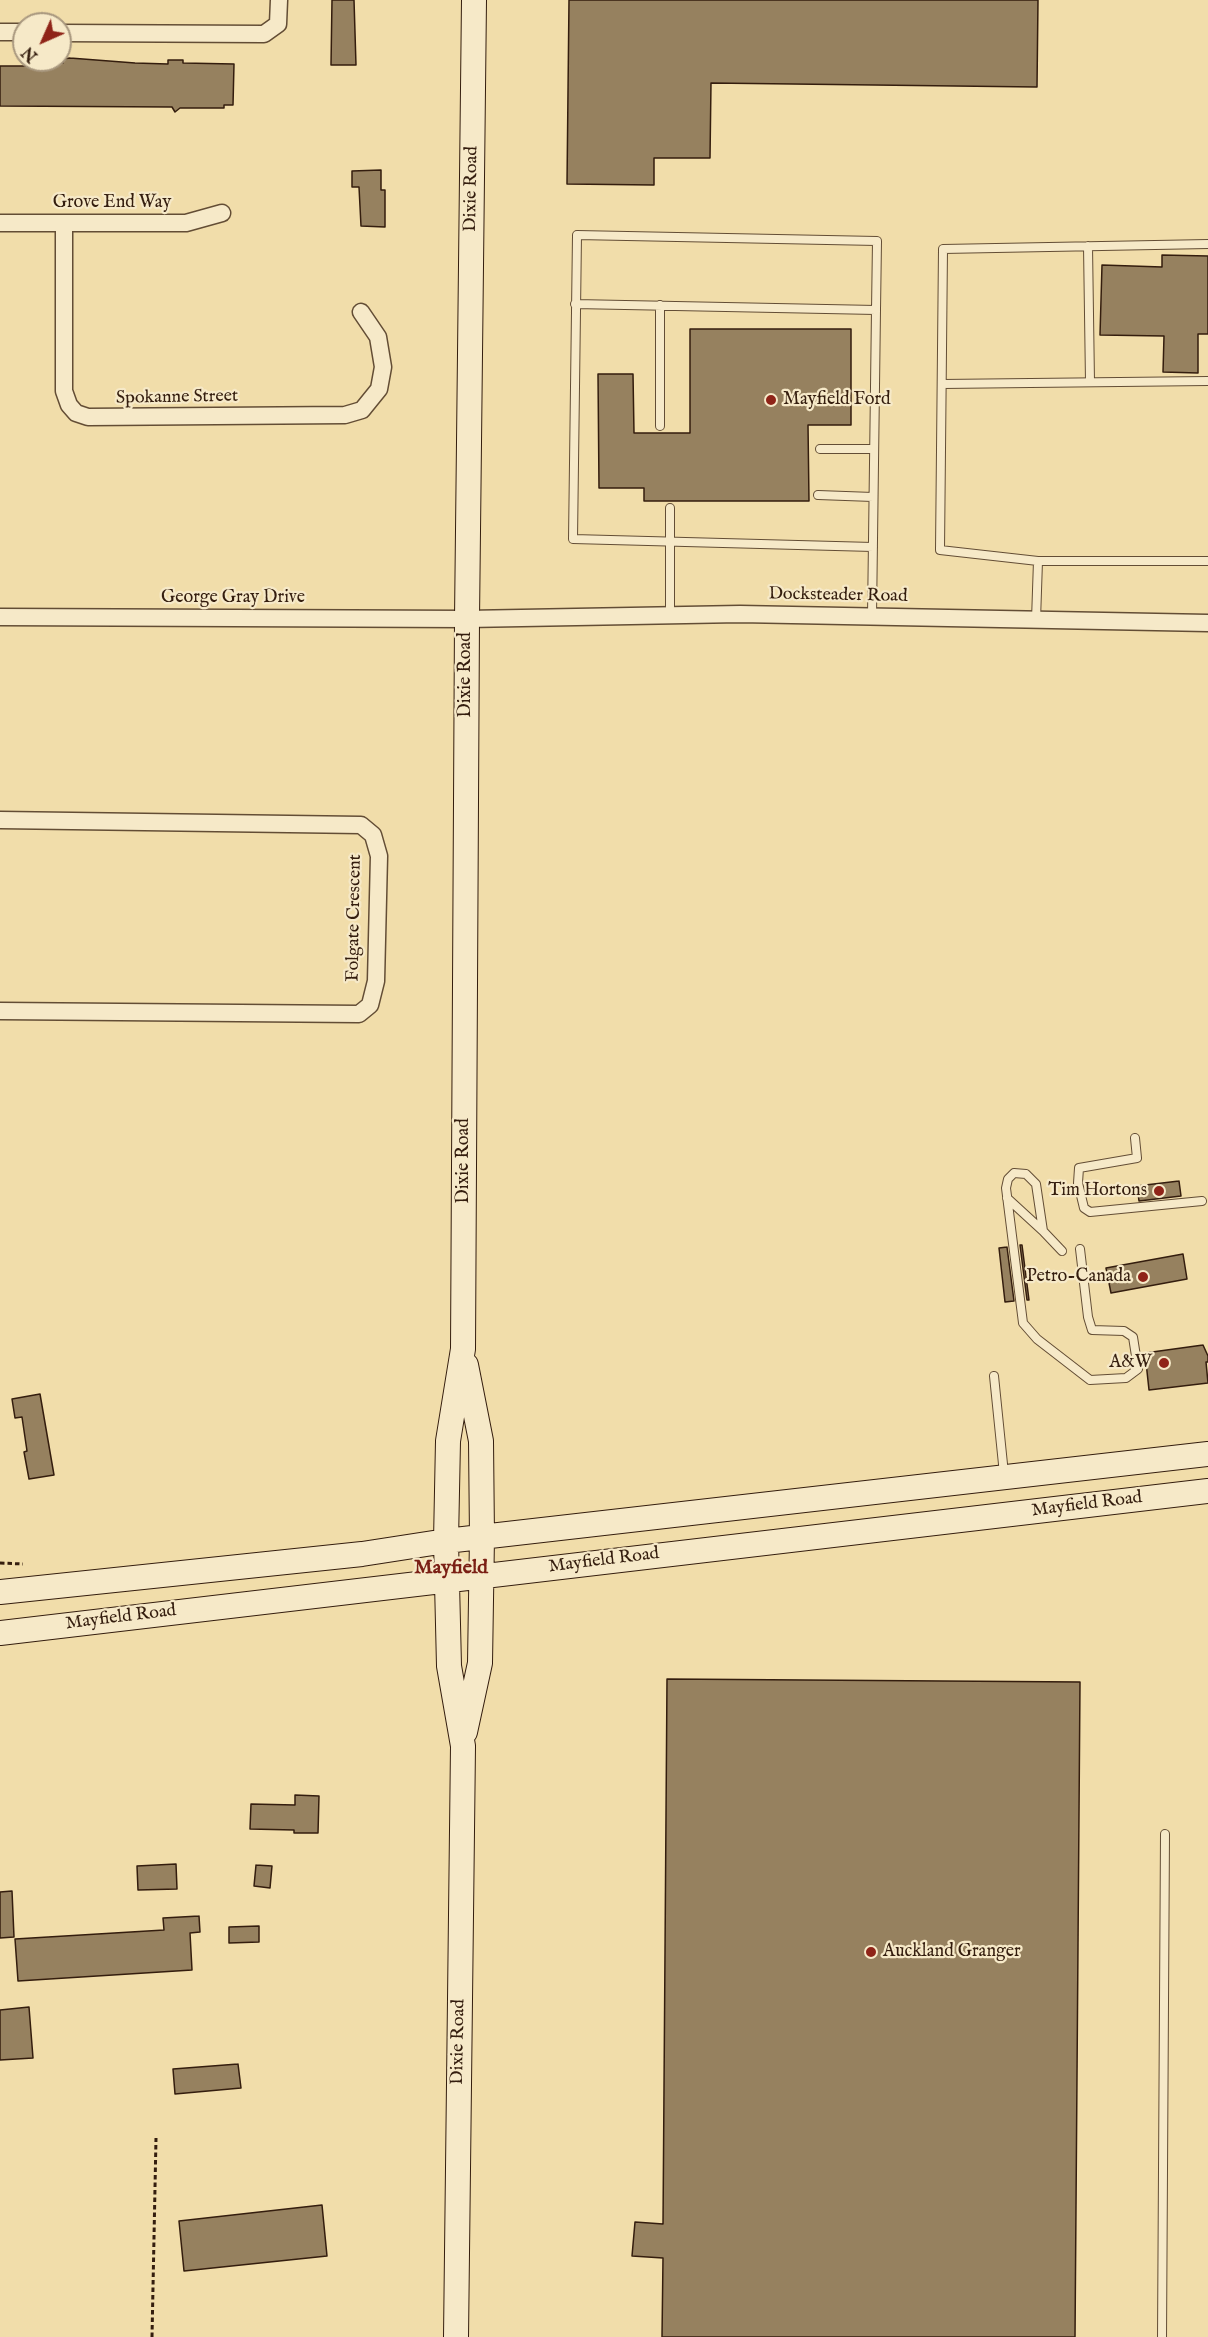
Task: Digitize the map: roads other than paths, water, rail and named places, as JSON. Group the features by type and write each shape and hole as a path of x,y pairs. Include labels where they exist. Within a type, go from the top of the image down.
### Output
{"main road":[{"name":"Dixie Road","path":"456,2337 463,1746 449,1666 446,1541 448,1441 463,1349 466,619 474,0"},
{"name":"Dixie Road","path":"463,1349 481,1442 482,1537 480,1663 463,1746"},
{"name":"Mayfield Road","path":"0,1592 350,1555 446,1541 1208,1454"},
{"name":"Mayfield Road","path":"0,1633 1208,1491"}],"street":[{"path":"72,33 264,34 278,24 279,0"},
{"name":"Grove End Way","path":"0,223 186,223 222,213"},
{"name":"Spokanne Street","path":"64,223 64,391 69,405 76,413 88,417 345,415 362,410 379,389 383,367 378,337 361,312"},
{"name":"Docksteader Road","path":"466,619 670,615 872,616 1208,623"},
{"name":"George Gray Drive","path":"0,617 466,619"},
{"name":"Folgate Crescent","path":"0,820 361,825 373,835 379,856 376,981 370,1005 358,1014 0,1011"}],"lane":[{"path":"872,616 873,547 873,497 877,240 576,235 573,539 873,547"},
{"path":"1208,244 943,249 940,550 1038,561 1208,561"},
{"path":"1088,246 1090,382"},
{"path":"575,304 876,310"},
{"path":"660,305 660,426"},
{"path":"942,384 1208,381"},
{"path":"820,449 874,449"},
{"path":"818,495 873,497"},
{"path":"670,508 670,615"},
{"path":"1036,620 1038,561"},
{"path":"1135,1138 1137,1158 1079,1168 1078,1183 1084,1208 1090,1212 1202,1201"},
{"path":"1043,1232 1036,1184 1026,1174 1014,1173 1008,1179 1007,1198 1023,1323 1037,1339 1090,1380 1126,1378 1138,1369 1133,1337 1124,1331 1092,1329 1088,1317 1080,1249"},
{"path":"1007,1198 1062,1251"},
{"path":"994,1376 1005,1477"},
{"path":"1162,2337 1165,1834"}],"place":[{"name":"Mayfield Ford","path":"771,400"},
{"name":"Tim Hortons","path":"1159,1191"},
{"name":"Petro-Canada","path":"1143,1277"},
{"name":"A&W","path":"1164,1363"},
{"name":"Auckland Granger","path":"871,1952"}],"district":[{"name":"Mayfield","path":"451,1569"}]}
